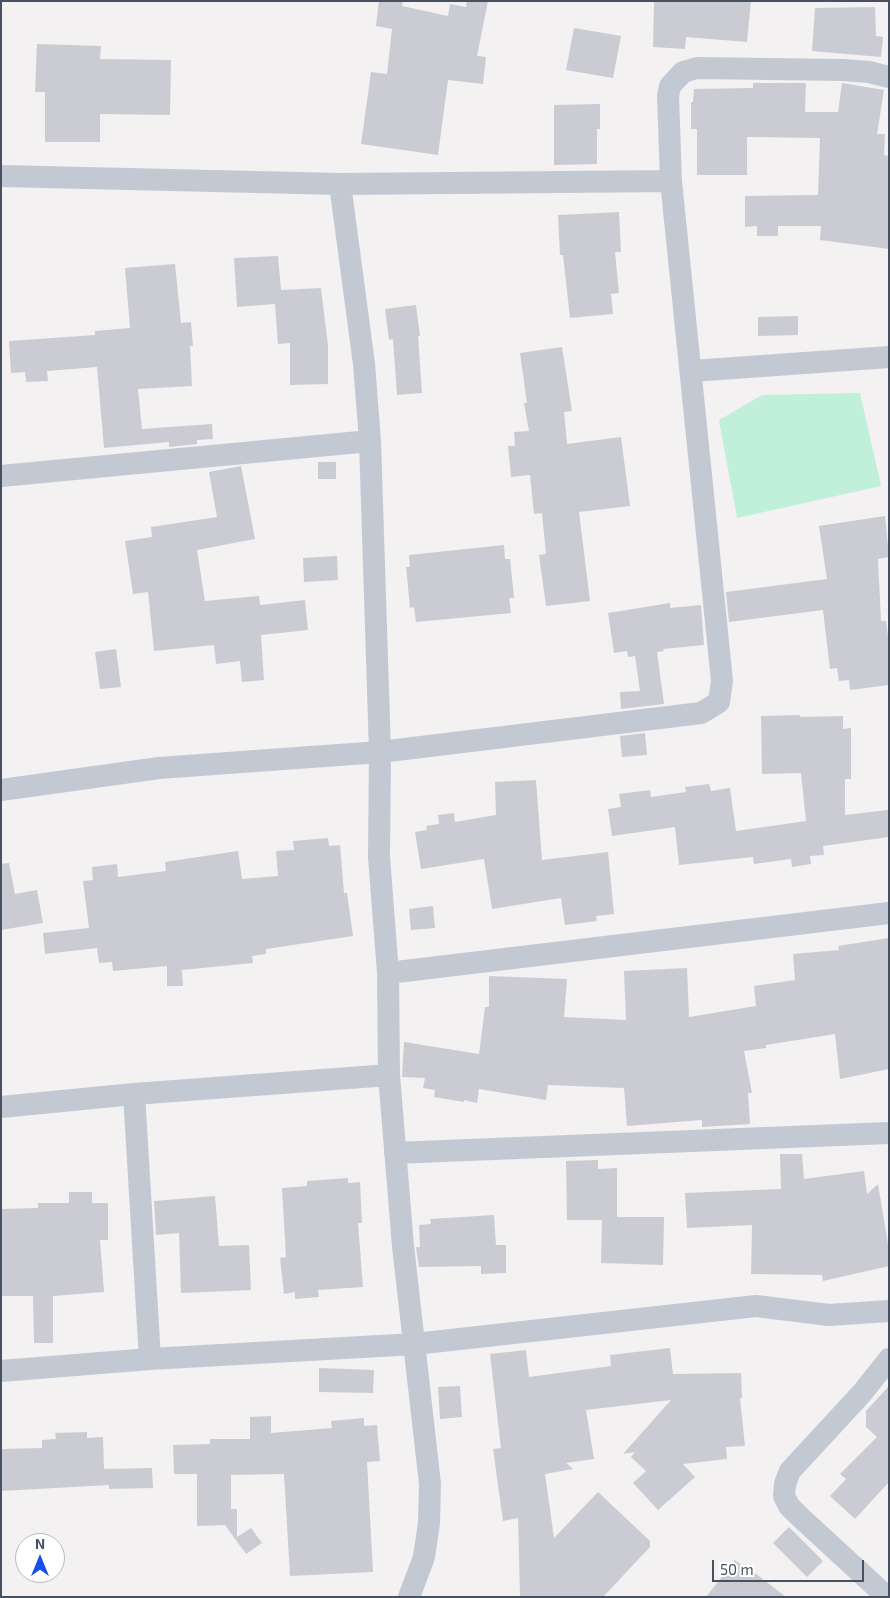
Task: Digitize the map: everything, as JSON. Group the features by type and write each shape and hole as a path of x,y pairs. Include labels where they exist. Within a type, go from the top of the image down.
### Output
{"street":[{"path":"1,790 159,768 380,752 701,713 719,702 722,696 722,681 692,371 671,181 668,96 670,86 683,72 697,68 843,70 869,72 889,77"},
{"path":"1,176 340,184 671,181"},
{"path":"340,184 364,364 370,440 380,752 379,857 388,973 389,1075 394,1153 430,1484 424,1557 409,1597"},
{"path":"692,371 889,357"},
{"path":"1,476 370,440"},
{"path":"388,973 889,913"},
{"path":"1,1107 134,1094 389,1075"},
{"path":"134,1094 150,1359"},
{"path":"394,1153 889,1133"},
{"path":"1,1370 150,1359 415,1344 756,1306 829,1315 889,1311"},
{"path":"887,1597 799,1516 789,1506 784,1496 785,1484 790,1471 862,1393 889,1359"}],"green space":[{"path":"860,393 881,486 737,518 719,420 762,395"}],"building":[{"path":"379,1 403,1 402,6 448,16 450,4 466,7 467,1 488,1 477,56 486,57 483,84 448,80 438,155 361,144 371,72 387,74 392,29 376,26"},
{"path":"654,1 751,1 747,42 686,37 685,49 653,47"},
{"path":"875,7 876,36 883,37 881,57 812,51 815,8"},
{"path":"574,28 621,36 613,78 566,70"},
{"path":"37,44 101,46 100,59 171,60 170,115 100,114 100,142 45,142 45,92 35,92"},
{"path":"753,83 806,83 805,112 838,112 842,83 884,90 877,134 885,134 884,155 889,156 889,249 820,240 821,226 778,226 778,236 757,236 757,226 745,227 745,196 818,195 820,138 747,137 747,175 697,175 697,129 691,129 691,102 693,102 694,89 753,88"},
{"path":"600,104 600,129 597,129 597,164 554,165 554,105"},
{"path":"619,212 621,252 615,252 619,293 611,294 613,314 570,318 563,255 560,255 558,215"},
{"path":"278,256 281,290 321,288 328,346 328,384 290,385 290,343 278,344 275,304 237,307 234,258"},
{"path":"175,264 181,323 191,322 193,346 190,346 192,386 138,389 142,429 212,424 213,439 197,440 197,444 169,447 169,442 104,448 97,367 47,371 48,381 26,382 25,372 11,373 9,341 95,335 95,331 130,328 125,268"},
{"path":"416,305 420,336 418,336 422,393 397,395 393,339 389,340 385,309"},
{"path":"798,316 798,335 758,336 758,317"},
{"path":"562,347 572,411 564,412 567,444 621,437 630,506 579,512 590,601 546,606 539,555 546,554 542,513 534,514 530,475 511,477 508,446 515,446 514,432 529,431 524,403 527,403 520,353"},
{"path":"318,462 336,462 336,479 318,479"},
{"path":"241,466 255,539 197,550 205,601 259,596 260,605 305,600 308,630 261,635 264,680 242,682 240,661 216,664 214,645 154,651 148,592 133,594 125,541 152,537 151,527 217,517 209,472"},
{"path":"885,516 889,557 878,559 881,621 886,621 889,643 889,685 850,690 849,680 839,681 837,668 830,669 823,610 729,622 726,592 827,579 819,526"},
{"path":"504,545 505,559 510,559 514,598 509,598 511,613 416,622 414,607 410,608 406,567 410,567 409,555"},
{"path":"337,556 338,580 304,582 303,558"},
{"path":"670,603 670,608 701,605 704,645 663,649 664,651 657,652 664,704 621,709 620,692 640,691 635,656 628,657 627,651 614,653 608,613"},
{"path":"116,649 121,687 100,689 95,652"},
{"path":"800,715 800,717 843,716 843,729 851,728 851,779 845,779 845,815 888,810 889,837 823,846 824,855 810,856 811,864 792,867 791,859 754,864 753,857 679,865 675,827 612,836 608,809 621,807 619,794 650,790 651,797 686,792 685,787 709,784 711,791 730,788 736,831 806,821 801,773 762,774 761,716"},
{"path":"645,733 647,755 622,757 620,736"},
{"path":"536,780 542,860 608,852 614,914 596,916 597,921 565,925 561,898 492,909 484,859 421,869 415,832 427,830 426,826 439,824 438,815 454,813 455,822 496,815 495,782"},
{"path":"328,838 329,846 340,845 344,893 347,893 353,936 266,949 266,954 252,956 253,963 182,970 183,986 167,986 167,966 113,971 112,962 99,963 97,948 45,954 43,933 89,928 83,881 93,880 92,867 117,864 118,877 166,871 165,862 238,851 242,879 278,876 276,851 294,850 293,841"},
{"path":"9,863 15,894 37,890 43,923 1,930 1,864"},
{"path":"433,906 435,928 411,930 409,909"},
{"path":"889,938 889,1069 840,1079 835,1034 766,1045 766,1048 744,1051 752,1093 748,1093 750,1124 702,1127 702,1120 627,1126 624,1088 548,1085 546,1100 479,1089 477,1103 434,1097 435,1090 423,1088 425,1078 402,1077 404,1042 479,1054 485,1007 489,1007 489,976 567,979 564,1017 626,1020 624,971 687,968 689,1017 756,1006 754,986 795,980 793,954 839,950 838,946"},
{"path":"780,1154 802,1154 804,1179 864,1171 867,1194 878,1184 889,1250 889,1266 823,1281 822,1275 751,1274 752,1225 687,1228 685,1193 781,1189"},
{"path":"598,1160 598,1169 617,1168 617,1217 664,1217 663,1265 601,1263 602,1220 567,1220 566,1161"},
{"path":"348,1178 348,1183 360,1182 362,1223 358,1223 363,1287 318,1290 319,1297 295,1299 295,1292 284,1294 280,1258 286,1257 282,1188 307,1186 307,1181"},
{"path":"69,1192 92,1192 92,1203 108,1203 108,1240 100,1240 104,1292 53,1296 53,1343 34,1343 33,1296 1,1296 1,1209 38,1208 38,1203 69,1203"},
{"path":"215,1196 219,1246 249,1245 251,1290 181,1293 179,1233 156,1235 154,1201"},
{"path":"494,1215 496,1245 506,1245 506,1273 481,1274 481,1266 419,1267 416,1247 420,1247 419,1225 431,1224 430,1219"},
{"path":"670,1348 673,1374 741,1373 742,1398 740,1398 745,1446 726,1447 727,1459 683,1464 695,1477 658,1510 633,1483 646,1471 631,1457 635,1452 623,1454 671,1400 586,1410 594,1459 566,1463 573,1469 545,1474 554,1538 598,1492 650,1541 650,1547 603,1597 520,1597 518,1518 503,1521 493,1449 501,1448 490,1354 526,1350 529,1377 611,1366 610,1355"},
{"path":"319,1368 374,1370 373,1393 319,1392"},
{"path":"460,1386 462,1417 440,1419 438,1387"},
{"path":"889,1386 889,1482 855,1519 830,1496 846,1479 840,1474 877,1437 866,1427 866,1411"},
{"path":"271,1416 271,1433 332,1428 331,1421 364,1418 364,1426 377,1425 380,1461 367,1462 373,1572 290,1576 284,1474 231,1475 231,1509 237,1509 237,1537 251,1528 262,1543 246,1554 225,1525 197,1526 197,1474 174,1474 173,1445 210,1444 210,1439 250,1439 250,1417"},
{"path":"87,1432 87,1438 103,1437 104,1469 152,1468 153,1488 109,1489 109,1485 1,1491 1,1449 42,1448 42,1440 56,1439 55,1433"},
{"path":"789,1527 823,1561 807,1577 773,1543"},
{"path":"735,1560 745,1568 746,1566 786,1597 706,1597"}]}
